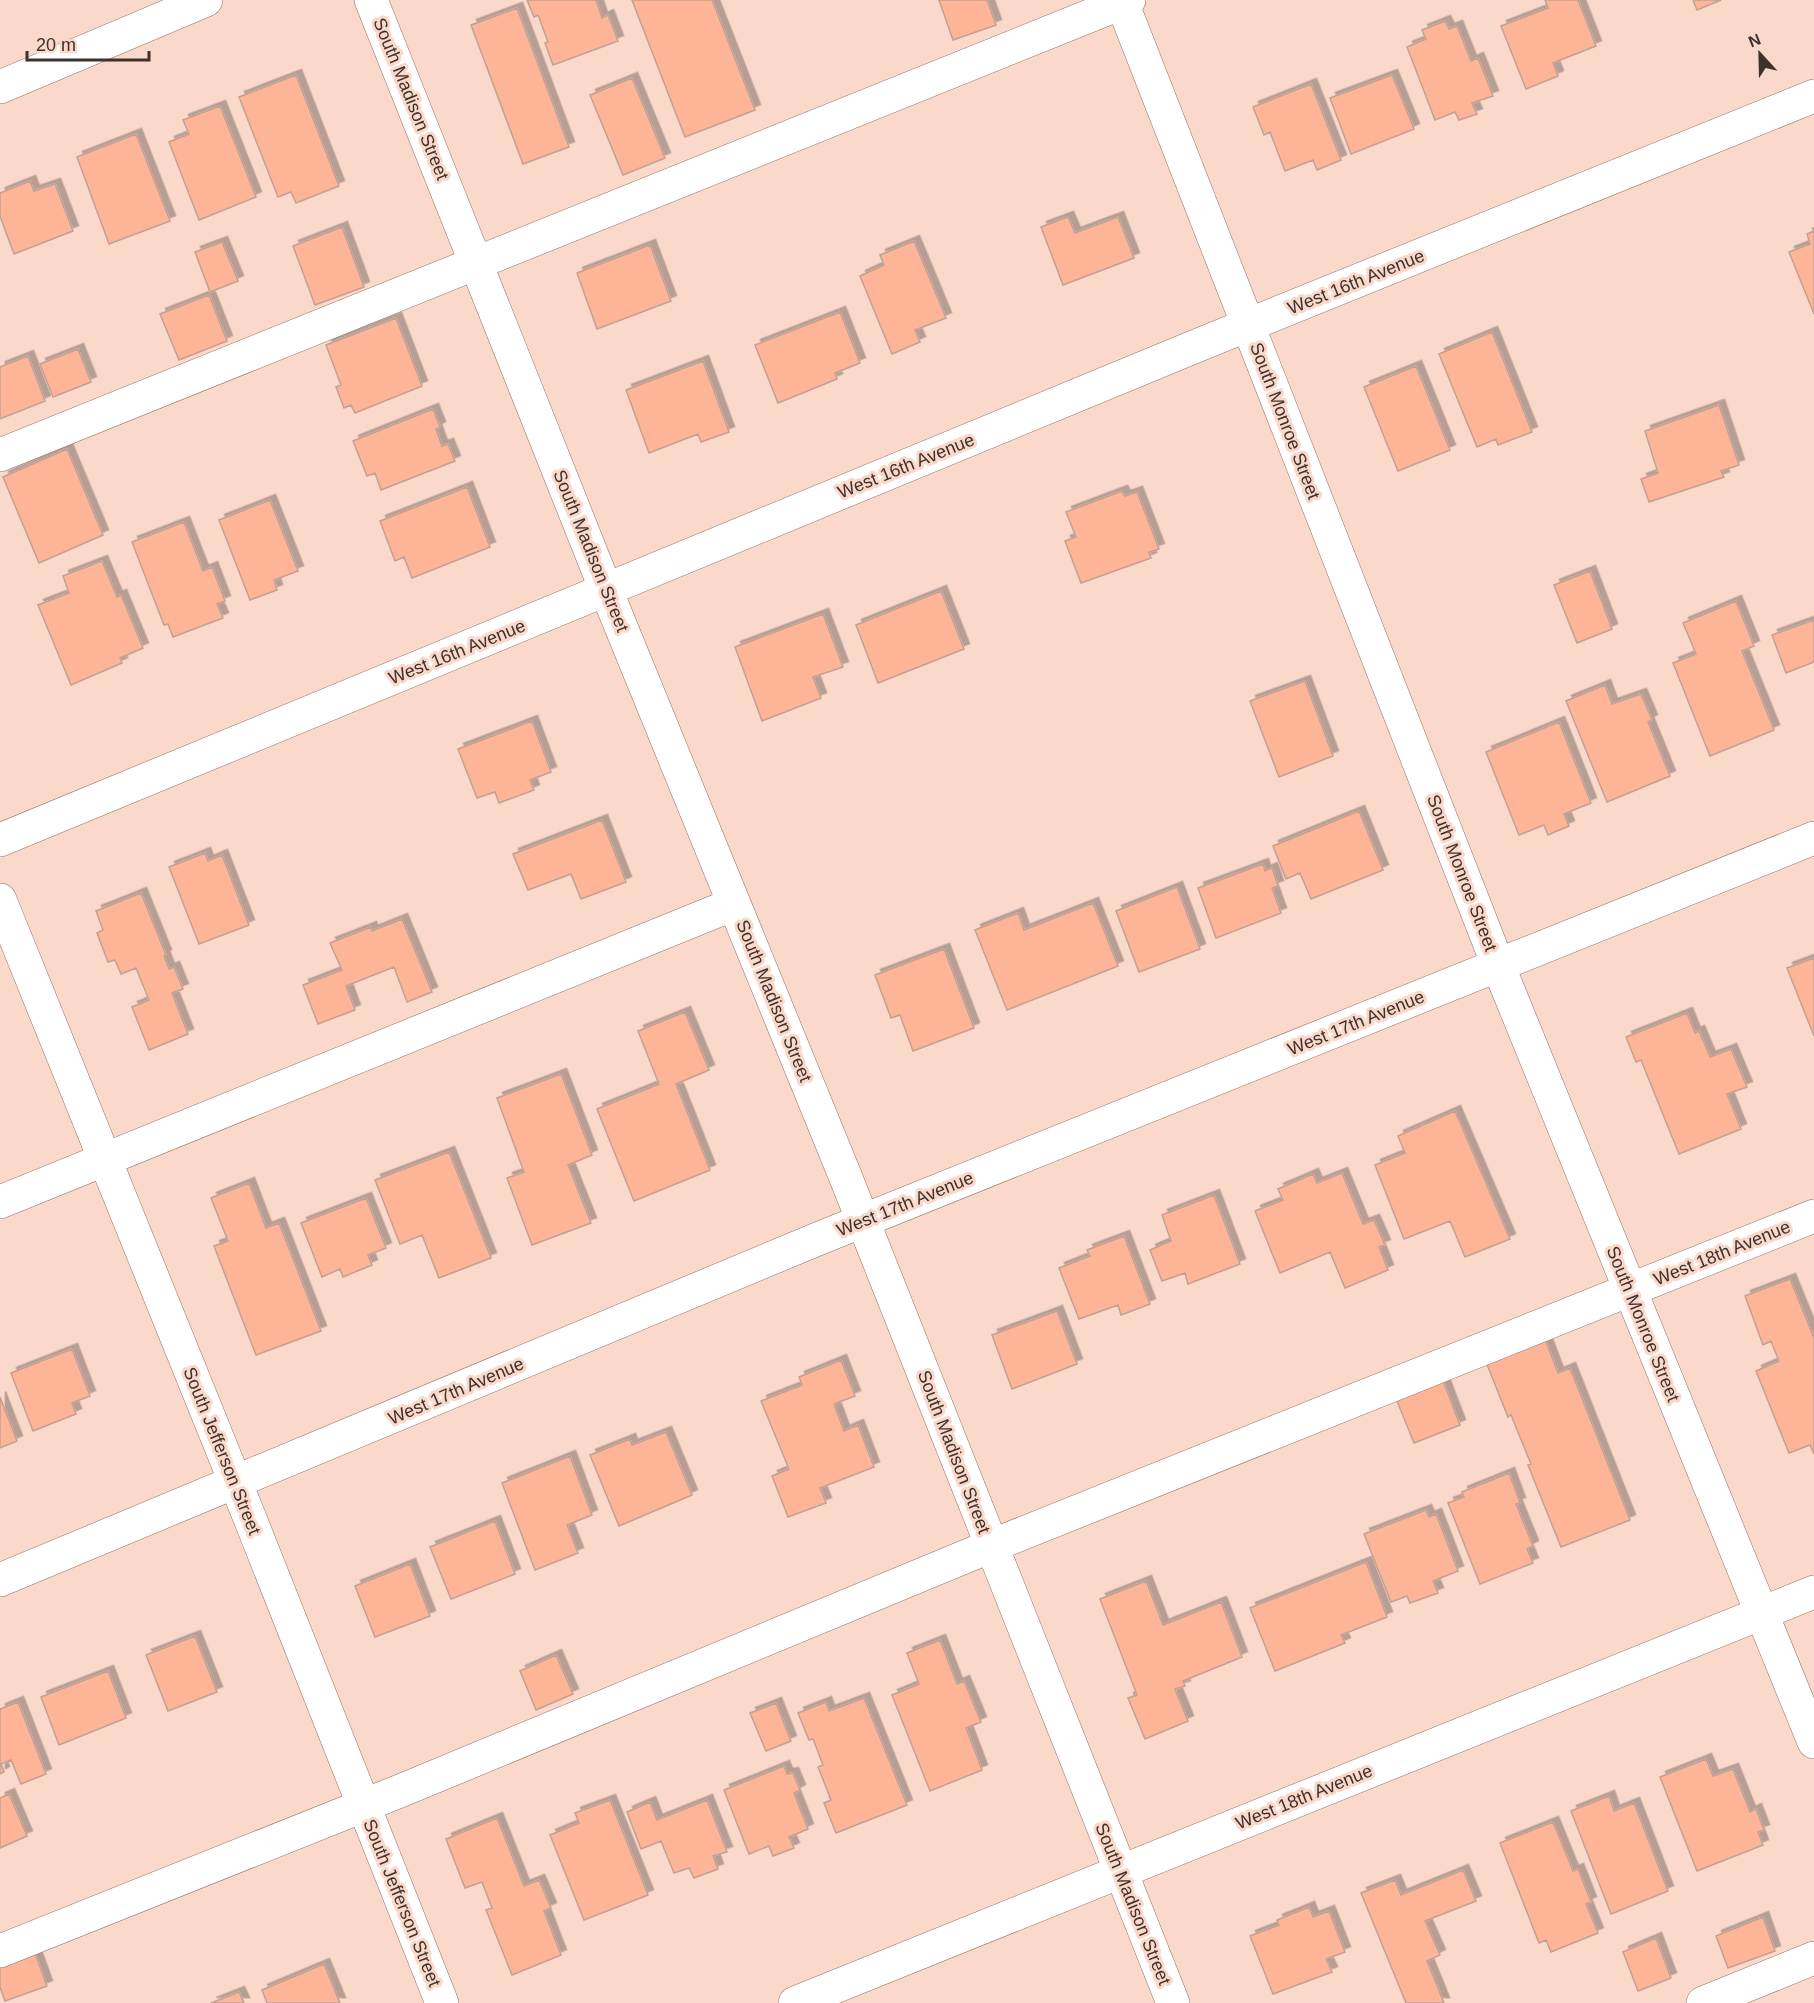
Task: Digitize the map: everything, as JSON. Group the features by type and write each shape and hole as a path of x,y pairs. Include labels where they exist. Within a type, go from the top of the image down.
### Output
{"street":[{"path":"0,87 206,0"},
{"name":"South Madison Street","path":"371,0 606,590 863,1221 1173,2003"},
{"path":"0,454 1124,1"},
{"name":"South Monroe Street","path":"1124,1 1498,965 1814,1742"},
{"name":"West 16th Avenue","path":"0,840 1248,325 1814,96"},
{"name":"West 17th Avenue","path":"0,1580 863,1221 1814,838"},
{"name":"South Jefferson Street","path":"0,900 442,2003"},
{"path":"0,1202 734,904"},
{"name":"West 18th Avenue","path":"0,1951 364,1806 991,1546 1814,1216"},
{"name":"West 18th Avenue","path":"795,2003 1814,1592"},
{"path":"1703,2003 1814,1958"}],"building":[{"path":"527,0 596,0 602,18 608,15 618,41 553,65 545,43 548,42 538,15 534,17"},
{"path":"632,0 712,0 755,110 685,137"},
{"path":"939,0 987,0 996,25 953,40"},
{"path":"1545,0 1578,0 1596,46 1553,63 1558,76 1526,89 1501,26 1548,8"},
{"path":"1693,0 1721,0 1697,10"},
{"path":"517,8 569,147 523,164 471,25"},
{"path":"1445,21 1449,29 1457,26 1471,61 1478,58 1493,96 1472,103 1477,114 1459,120 1455,112 1435,120 1407,47 1426,39 1422,30"},
{"path":"296,75 339,186 296,203 291,192 278,197 239,97"},
{"path":"1392,75 1414,129 1351,154 1330,98"},
{"path":"632,78 665,158 623,175 590,95"},
{"path":"1311,84 1341,160 1317,170 1313,160 1285,171 1270,132 1264,135 1253,107"},
{"path":"220,106 256,197 199,220 169,142 189,134 183,120"},
{"path":"136,134 170,221 109,244 77,157"},
{"path":"30,181 34,191 55,184 73,231 14,254 0,216 0,193"},
{"path":"1068,217 1075,233 1118,217 1134,258 1063,285 1041,227"},
{"path":"342,227 364,287 315,305 293,246"},
{"path":"1814,231 1814,314 1789,252 1810,244 1807,234"},
{"path":"914,241 946,318 915,330 920,342 892,354 860,276 884,265 880,255"},
{"path":"222,242 238,281 210,292 195,252"},
{"path":"650,245 671,301 597,329 577,273"},
{"path":"209,295 227,341 179,360 160,314"},
{"path":"840,312 860,363 835,373 837,379 778,403 755,345"},
{"path":"396,318 422,386 355,413 351,405 344,408 336,387 341,385 326,345"},
{"path":"1492,332 1532,432 1498,445 1496,439 1477,447 1439,354"},
{"path":"78,349 91,382 53,397 40,364"},
{"path":"28,356 45,401 0,419 0,367"},
{"path":"703,361 729,432 701,442 698,434 649,453 626,390"},
{"path":"1416,366 1450,450 1398,471 1364,387"},
{"path":"1719,405 1739,465 1721,471 1724,477 1649,502 1641,479 1658,473 1645,431"},
{"path":"433,409 440,427 436,429 442,446 448,444 455,461 381,490 375,473 367,476 353,441"},
{"path":"67,449 103,535 39,563 3,477"},
{"path":"467,487 490,547 412,578 404,557 395,561 380,521"},
{"path":"1122,491 1125,496 1137,492 1159,549 1149,552 1151,558 1081,583 1065,541 1076,537 1066,512"},
{"path":"270,500 298,571 274,580 277,590 250,600 219,520"},
{"path":"184,522 203,571 212,567 225,601 217,604 223,618 173,637 168,624 164,625 132,542"},
{"path":"102,561 117,597 121,595 143,648 120,658 122,663 71,685 38,605 69,593 63,576"},
{"path":"1590,571 1612,629 1577,643 1554,585"},
{"path":"941,591 964,649 878,683 856,625"},
{"path":"1736,601 1754,646 1742,651 1774,730 1710,756 1673,663 1696,654 1683,623"},
{"path":"823,614 843,667 813,677 821,698 762,721 735,647"},
{"path":"1814,620 1814,662 1786,673 1772,635"},
{"path":"1305,681 1333,756 1279,777 1250,701"},
{"path":"1605,685 1612,704 1641,694 1652,720 1648,722 1670,776 1607,802 1566,701"},
{"path":"532,721 551,772 530,780 534,790 499,803 495,792 477,798 458,749"},
{"path":"1559,722 1591,803 1564,814 1569,826 1548,835 1544,825 1519,835 1486,752"},
{"path":"1359,811 1383,870 1311,899 1300,873 1286,879 1273,846"},
{"path":"602,820 626,882 581,899 571,874 528,890 513,854"},
{"path":"205,853 208,861 222,855 249,925 199,944 169,867"},
{"path":"1263,864 1265,871 1272,868 1278,886 1272,888 1281,913 1216,938 1198,888"},
{"path":"1177,887 1200,949 1139,972 1116,911"},
{"path":"141,893 166,955 164,956 169,969 174,967 183,989 172,993 188,1034 149,1050 132,1007 149,1000 136,968 121,974 115,960 108,962 97,933 103,930 96,911"},
{"path":"1093,903 1118,966 1007,1010 975,930 1018,913 1024,930"},
{"path":"402,919 432,992 407,1002 394,967 346,986 355,1010 318,1024 303,985 342,970 330,943 371,927 372,931"},
{"path":"944,949 974,1028 913,1051 900,1015 891,1018 875,975"},
{"path":"1814,958 1814,1036 1787,968"},
{"path":"685,1012 709,1070 676,1084 710,1170 634,1201 597,1109 659,1084 638,1031"},
{"path":"1687,1013 1695,1033 1699,1031 1710,1057 1731,1049 1747,1087 1727,1094 1741,1129 1679,1154 1641,1060 1636,1062 1626,1037"},
{"path":"561,1074 592,1155 568,1165 591,1223 532,1245 507,1178 524,1172 497,1098"},
{"path":"1455,1111 1510,1239 1465,1257 1450,1221 1404,1239 1375,1165 1405,1153 1398,1136"},
{"path":"449,1152 491,1258 439,1278 422,1235 400,1244 375,1180"},
{"path":"1342,1173 1363,1224 1374,1220 1385,1245 1379,1247 1388,1270 1345,1288 1330,1252 1280,1273 1255,1211 1283,1200 1278,1189 1313,1174 1317,1183"},
{"path":"249,1183 266,1228 279,1223 321,1331 256,1355 214,1246 228,1241 211,1198"},
{"path":"1214,1195 1240,1264 1188,1284 1185,1273 1162,1281 1150,1250 1171,1241 1162,1215"},
{"path":"366,1198 386,1248 368,1255 372,1265 343,1277 340,1269 322,1277 301,1223"},
{"path":"1124,1236 1150,1304 1121,1315 1118,1305 1079,1319 1059,1268 1090,1256 1087,1250"},
{"path":"1790,1279 1814,1338 1814,1454 1810,1445 1789,1453 1756,1371 1779,1361 1771,1341 1763,1345 1745,1296"},
{"path":"1057,1311 1077,1364 1012,1389 992,1335"},
{"path":"1545,1339 1558,1373 1570,1368 1630,1520 1561,1547 1528,1465 1531,1464 1511,1415 1508,1417 1486,1362"},
{"path":"72,1349 90,1396 72,1403 76,1414 33,1431 11,1373"},
{"path":"841,1360 855,1396 834,1404 844,1431 858,1425 874,1467 820,1488 826,1503 788,1517 772,1476 789,1469 761,1401 802,1385 799,1377"},
{"path":"1442,1378 1460,1425 1414,1443 1395,1396"},
{"path":"0,1397 17,1441 0,1448"},
{"path":"666,1432 692,1495 619,1526 590,1455 630,1439 632,1445"},
{"path":"570,1456 592,1515 567,1525 578,1553 535,1570 502,1483"},
{"path":"1509,1473 1520,1503 1516,1504 1533,1546 1527,1549 1533,1563 1480,1584 1448,1503 1464,1497 1462,1492"},
{"path":"1426,1510 1429,1517 1436,1514 1458,1571 1433,1581 1438,1593 1410,1603 1407,1596 1391,1602 1364,1534"},
{"path":"495,1521 515,1574 451,1599 430,1547"},
{"path":"1366,1562 1387,1617 1341,1635 1345,1643 1275,1671 1250,1608"},
{"path":"410,1564 430,1616 375,1637 355,1586"},
{"path":"1146,1581 1163,1625 1221,1602 1242,1657 1183,1681 1185,1686 1175,1689 1188,1721 1145,1739 1128,1698 1137,1695 1100,1599"},
{"path":"195,1636 217,1692 168,1711 146,1655"},
{"path":"940,1640 957,1684 964,1681 981,1722 966,1728 982,1770 930,1791 892,1695 919,1684 907,1653"},
{"path":"556,1655 573,1694 536,1710 520,1671"},
{"path":"108,1671 126,1718 59,1745 41,1697"},
{"path":"864,1698 907,1805 836,1833 824,1803 831,1800 818,1767 823,1765 813,1739 809,1740 798,1713 826,1702 829,1711"},
{"path":"18,1702 46,1774 21,1784 11,1760 1,1764 4,1772 0,1774 0,1709"},
{"path":"776,1703 791,1741 766,1751 750,1713"},
{"path":"1706,1759 1713,1776 1733,1769 1750,1812 1756,1809 1764,1830 1758,1832 1763,1845 1697,1871 1660,1777"},
{"path":"784,1766 787,1774 793,1773 800,1790 794,1793 808,1829 789,1837 794,1848 773,1856 769,1846 749,1854 724,1790"},
{"path":"9,1794 27,1836 0,1848 0,1798"},
{"path":"1609,1796 1614,1811 1634,1803 1668,1891 1611,1914 1571,1811"},
{"path":"610,1800 648,1895 584,1920 550,1835 579,1823 575,1813"},
{"path":"707,1800 727,1852 713,1856 718,1869 694,1878 689,1868 674,1873 661,1841 641,1849 627,1812 650,1802 657,1820"},
{"path":"497,1818 524,1886 539,1880 551,1908 544,1911 561,1955 512,1975 486,1910 492,1908 482,1882 465,1888 446,1839"},
{"path":"1553,1822 1573,1871 1578,1869 1591,1902 1586,1904 1598,1933 1551,1952 1546,1940 1539,1943 1500,1843"},
{"path":"1463,1870 1476,1901 1425,1921 1440,1955 1427,1961 1444,2003 1406,2003 1361,1893 1395,1880 1401,1895"},
{"path":"1309,1907 1313,1917 1329,1911 1345,1952 1326,1959 1332,1972 1273,1994 1250,1936 1279,1925 1277,1920"},
{"path":"1763,1917 1775,1951 1728,1968 1716,1936"},
{"path":"1656,1938 1671,1978 1638,1991 1623,1952"},
{"path":"32,1945 47,1986 5,2001 0,1987 0,1957"},
{"path":"324,1964 340,2003 267,2003 262,1990"},
{"path":"239,1992 244,2003 211,2003"}]}
